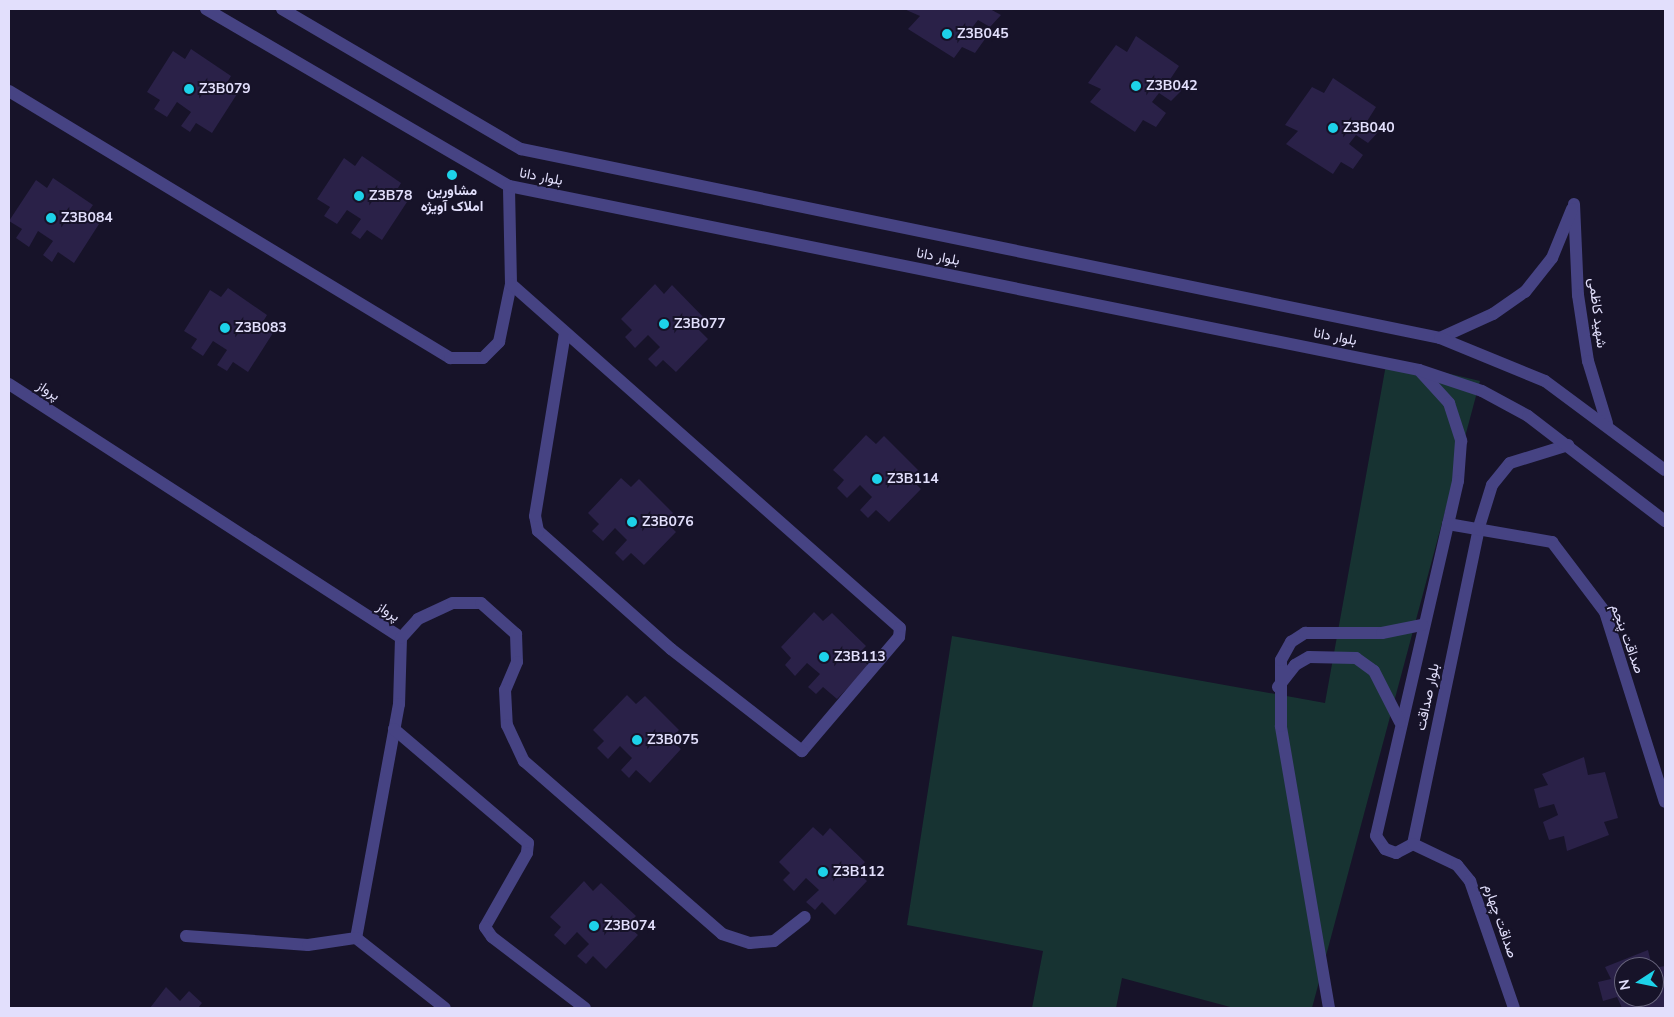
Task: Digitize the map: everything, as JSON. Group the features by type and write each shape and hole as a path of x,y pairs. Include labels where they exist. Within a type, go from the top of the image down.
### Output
{"street":[{"name":"بلوار دانا","path":"206,9 510,186 1419,370 1482,391 1568,445 1665,521"},
{"name":"بلوار دانا","path":"282,9 520,149 1440,338 1545,381 1607,423 1665,470"},
{"path":"9,91 450,358 483,358 499,342 511,284 510,186"},
{"name":"شهید کاظمی","path":"1440,338 1493,314 1525,292 1552,258 1574,204 1578,295 1588,361 1607,423"},
{"path":"511,284 900,628 899,637 802,751 671,649 538,531 535,516 565,332"},
{"name":"بلوار صداقت","path":"1419,370 1449,403 1461,441 1448,524 1422,625 1376,836 1385,849 1396,852 1413,844 1479,527 1492,485 1510,462 1568,445"},
{"name":"پرواز","path":"9,384 401,638 394,729 356,938"},
{"name":"صداقت پنجم","path":"1448,524 1479,527 1552,542 1604,612 1665,802"},
{"path":"401,638 418,619 453,603 481,603 516,634 517,662 505,690 507,724 524,761 722,934 750,943 774,941 806,917"},
{"path":"1329,1008 1290,788 1278,687 1282,660 1291,642 1305,633 1382,633 1422,625"},
{"name":"بلوار صداقت","path":"1278,687 1295,665 1309,657 1356,658 1374,671 1400,722"},
{"path":"394,729 528,843 527,853 485,927 492,937 585,1008"},
{"name":"صداقت چهارم","path":"1413,844 1457,865 1470,881 1514,1008"},
{"path":"186,936 308,945 356,938 445,1008"}],"green space":[{"path":"1387,359 1480,381 1312,1008 1234,1008 1122,978 1116,1008 1032,1008 1043,951 907,925 952,636 1325,703"}],"building":[{"name":"Z3B045","path":"904,9 990,9 1001,15 990,27 978,20 971,29 985,39 975,53 962,47 954,58 908,29 920,16"},
{"name":"Z3B042","path":"1136,36 1179,66 1169,81 1183,89 1171,101 1159,93 1152,102 1166,113 1156,127 1143,120 1135,132 1090,102 1101,89 1088,83 1116,45 1127,52"},
{"name":"Z3B079","path":"191,49 231,76 225,86 237,94 212,133 196,123 190,132 181,126 191,112 177,102 167,117 154,109 160,100 147,92 173,51 185,59"},
{"name":"Z3B040","path":"1333,78 1376,107 1366,123 1380,130 1368,143 1356,135 1349,144 1363,155 1353,169 1341,162 1333,174 1286,144 1298,131 1285,125 1312,87 1324,93"},
{"name":"Z3B78","path":"362,156 401,183 395,193 407,202 382,240 367,230 360,239 351,233 361,219 347,210 337,224 324,216 330,207 317,199 344,158 355,166"},
{"name":"Z3B084","path":"53,178 93,205 86,215 99,224 74,263 58,252 52,262 43,255 53,241 38,231 29,247 16,238 22,229 9,221 36,180 47,188"},
{"name":"Z3B077","path":"655,284 664,294 672,285 706,320 698,329 708,339 676,372 663,360 656,367 648,359 660,347 648,335 635,348 625,337 632,330 621,319"},
{"name":"Z3B083","path":"228,288 267,315 261,325 273,333 248,372 233,362 227,371 217,365 227,350 213,341 203,356 191,348 197,339 184,331 210,290 221,297"},
{"name":"Z3B114","path":"866,435 876,444 884,436 918,470 910,478 921,489 889,522 876,510 868,518 860,510 872,497 860,485 847,498 837,488 844,480 833,470"},
{"name":"Z3B076","path":"621,478 631,487 639,479 673,513 665,521 676,532 644,565 631,553 623,561 615,553 627,540 615,528 603,541 592,531 599,524 588,513"},
{"name":"Z3B113","path":"814,612 823,621 832,613 866,646 857,655 869,666 837,699 823,687 816,694 808,687 820,674 807,663 795,676 785,665 791,658 781,647"},
{"name":"Z3B075","path":"627,695 636,704 645,696 679,730 670,739 681,749 650,783 636,770 629,778 621,770 632,758 620,746 608,759 597,748 604,741 593,730"},
{"path":"1584,757 1588,775 1605,772 1618,818 1604,822 1609,835 1567,851 1564,836 1549,840 1543,822 1558,815 1554,804 1539,808 1534,789 1548,785 1542,774"},
{"name":"Z3B112","path":"813,827 823,836 830,828 865,862 857,871 867,881 835,915 822,902 815,910 806,902 819,890 806,878 794,891 783,880 790,873 779,862"},
{"name":"Z3B074","path":"584,881 593,891 601,883 636,916 627,925 638,935 606,969 593,956 586,964 577,956 589,944 577,932 565,945 554,935 561,927 550,917"},
{"path":"1648,950 1650,957 1630,957"},
{"path":"1614,963 1614,998 1603,1001 1598,982 1611,979 1605,967"},
{"path":"1665,966 1665,1008 1622,1008 1664,1007"},
{"path":"166,987 180,1001 189,991 202,1003 198,1008 150,1008"}],"place":[{"name":"Z3B045","path":"947,34"},
{"name":"Z3B042","path":"1136,86"},
{"name":"Z3B079","path":"189,89"},
{"name":"Z3B040","path":"1333,128"},
{"name":"مشاورین املاک آویژه","path":"452,175"},
{"name":"Z3B78","path":"359,196"},
{"name":"Z3B084","path":"51,218"},
{"name":"Z3B077","path":"664,324"},
{"name":"Z3B083","path":"225,328"},
{"name":"Z3B114","path":"877,479"},
{"name":"Z3B076","path":"632,522"},
{"name":"Z3B113","path":"824,657"},
{"name":"Z3B075","path":"637,740"},
{"name":"Z3B112","path":"823,872"},
{"name":"Z3B074","path":"594,926"}]}
